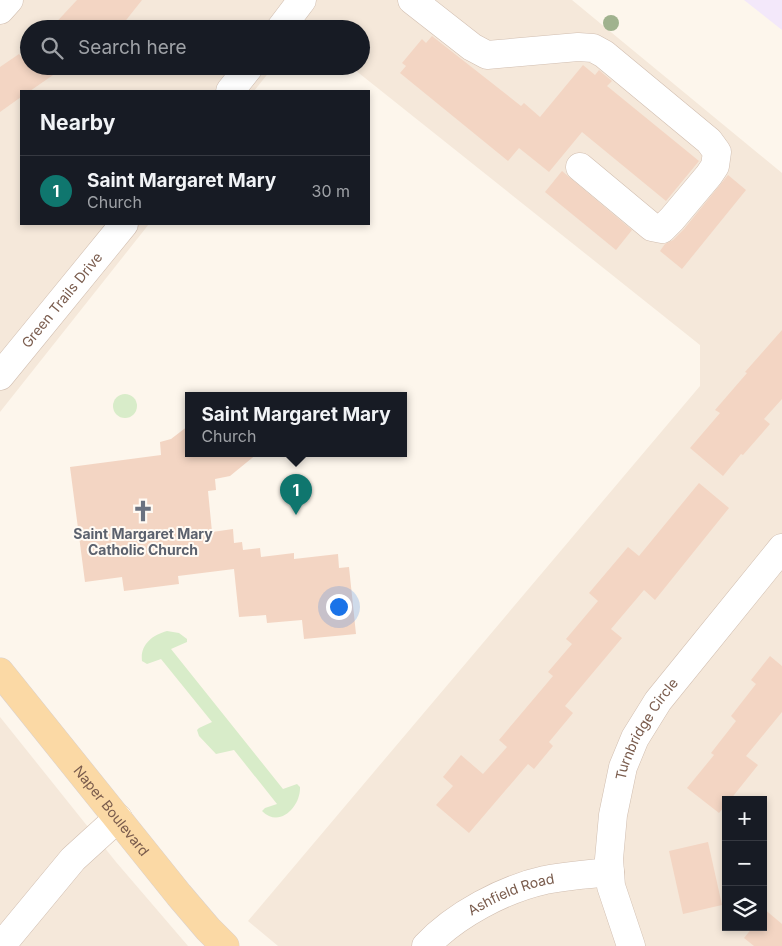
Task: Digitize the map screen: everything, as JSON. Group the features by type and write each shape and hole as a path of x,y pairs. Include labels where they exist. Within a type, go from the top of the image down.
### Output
{"main road":[{"name":"Naper Boulevard","path":"0,672 185,902 225,946"}],"street":[{"path":"0,10 9,0"},
{"path":"287,20 302,0"},
{"path":"412,0 472,47 487,55 592,48 604,54 709,141 717,152 715,166 709,175 672,220 662,229 652,226 580,167"},
{"path":"231,90 243,75"},
{"name":"Green Trails Drive","path":"0,376 123,225"},
{"name":"Turnbridge Circle","path":"631,946 611,886 609,859 612,815 623,767 636,738 658,700 782,548"},
{"path":"1,946 73,858 118,818"},
{"name":"Ashfield Road","path":"426,946 443,930 479,906 514,890 543,881 610,872"}],"shaded area":[{"path":"0,0 572,0 782,173 782,946 278,946 248,921 700,386 700,345 361,75 370,75 370,20 20,20 20,75 267,75 255,90 20,90 20,225 148,225 0,412"},
{"path":"744,0 782,0 782,30"},
{"path":"0,717 116,862 188,946 0,946"}],"green space":[{"path":"125,394 130,395 136,401 136,411 130,417 125,418 120,417 114,411 113,406 114,401 120,395"},
{"path":"167,631 179,633 187,639 187,642 171,649 283,789 297,784 300,787 297,801 288,813 276,818 262,811 277,804 234,750 216,754 199,736 197,730 212,722 161,659 147,664 142,661 143,650 148,642 156,635"}],"building":[{"path":"77,0 142,0 126,20 58,20"},
{"path":"432,36 521,106 524,103 540,117 583,65 595,75 599,70 612,81 607,86 699,161 666,201 582,132 549,172 519,148 508,161 400,73 406,66 402,63 422,39 426,43"},
{"path":"19,54 20,75 53,75 31,90 20,90 20,98 0,112 0,67"},
{"path":"562,171 632,230 616,250 545,192"},
{"path":"728,175 746,190 682,269 660,251 665,244 673,240 684,229"},
{"path":"782,330 782,399 764,419 770,424 723,476 690,448 720,413 715,410"},
{"name":"Saint Margaret Mary Catholic Church","path":"185,428 185,457 253,457 230,476 215,479 216,490 208,491 212,532 233,529 234,543 242,542 243,550 260,548 261,557 294,553 294,559 338,554 339,568 349,567 356,634 304,639 302,620 267,623 266,615 239,617 234,569 178,576 179,584 124,591 122,577 85,582 70,467 161,455 160,442 171,439"},
{"path":"699,483 729,508 655,600 644,590 611,629 622,638 565,706 573,713 549,742 553,746 534,769 528,764 469,833 436,805 453,786 443,777 461,755 483,774 507,747 499,740 553,676 548,672 572,644 566,639 598,601 589,593 628,547 639,556"},
{"path":"770,656 782,666 782,712 746,756 758,765 733,796 722,796 722,810 719,813 687,788 714,755 711,753 736,721 731,716 756,684 751,680"},
{"path":"708,842 722,905 683,914 669,851"},
{"path":"767,911 782,924 782,946 754,946 744,938 750,931 767,931"}],"place":[{"name":"Saint Margaret Mary Catholic Church","path":"143,511"},
{"name":"Saint Margaret Mary","path":"296,515"}]}
